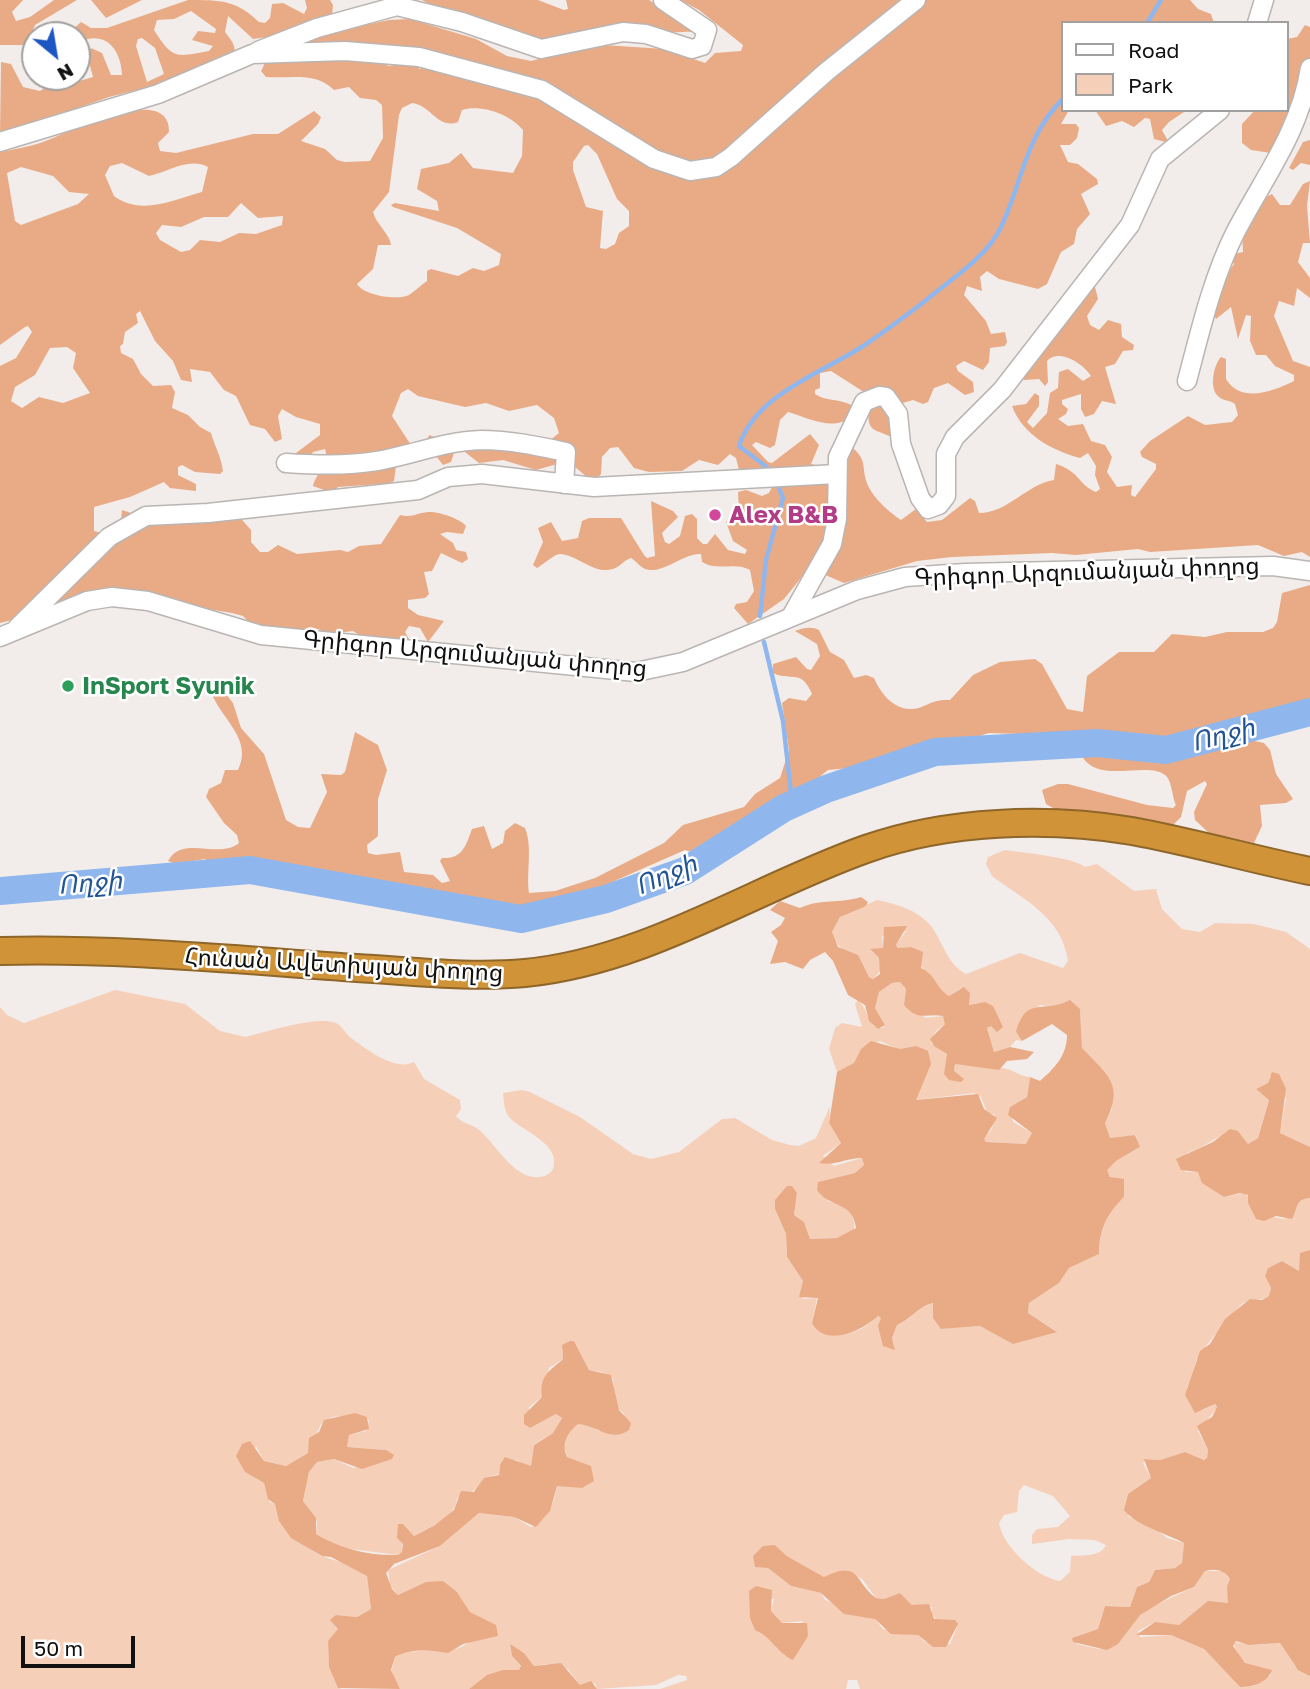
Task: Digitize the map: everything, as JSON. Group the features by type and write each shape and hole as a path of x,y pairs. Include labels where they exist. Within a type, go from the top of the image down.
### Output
{"highway":[{"name":"Հունան Ավետիսյան փողոց","path":"0,951 67,950 453,974 525,973 584,962 665,936 866,849 917,835 970,827 1040,824 1129,831 1310,871"}],"street":[{"path":"0,142 158,94 317,28 397,6 462,22 541,49 623,32 646,34 692,49 702,46 707,30 663,0"},
{"path":"251,54 345,51 419,57 495,76 542,90 654,159 690,171 716,167 731,157 826,72 916,0"},
{"path":"1258,21 1264,0"},
{"path":"1187,381 1225,257 1288,143 1303,106 1310,68"},
{"path":"792,615 832,544 836,519 838,457 857,411 870,397 886,397 898,414 901,444 920,498 928,509 939,505 946,496 946,454 955,437 1002,390 1130,225 1160,159 1218,112"},
{"path":"286,463 315,465 375,461 439,446 480,440 512,442 566,452 564,484"},
{"path":"6,635 109,537 146,516 208,513 418,490 448,477 482,474 594,487 837,474"},
{"name":"Գրիգոր Արզումանյան փողոց","path":"6,635 88,601 112,597 148,601 274,637 636,672 683,662 857,590 917,576 1273,566 1310,571"}],"green space":[{"path":"1005,850 1059,858 1085,867 1097,864 1134,891 1156,889 1162,909 1182,929 1200,932 1215,923 1254,924 1286,932 1310,949 1310,1147 1280,1133 1286,1098 1270,1076 1268,1083 1256,1089 1269,1099 1258,1138 1248,1144 1238,1131 1219,1137 1187,1153 1185,1172 1198,1172 1224,1197 1244,1193 1272,1217 1284,1219 1295,1211 1294,1207 1303,1198 1310,1198 1310,1250 1300,1261 1299,1271 1282,1261 1268,1268 1265,1276 1271,1288 1269,1296 1243,1303 1196,1361 1187,1387 1203,1410 1215,1404 1217,1408 1198,1431 1208,1450 1207,1458 1204,1460 1185,1452 1160,1460 1148,1459 1143,1463 1151,1478 1128,1494 1125,1506 1129,1517 1154,1527 1167,1538 1184,1543 1182,1563 1176,1568 1155,1570 1149,1582 1137,1587 1130,1607 1105,1606 1098,1629 1072,1638 1077,1644 1099,1649 1123,1637 1139,1615 1151,1607 1194,1587 1205,1571 1222,1571 1230,1579 1228,1603 1209,1604 1175,1627 1155,1622 1138,1631 1140,1637 1171,1635 1204,1649 1240,1687 1253,1686 1271,1675 1265,1668 1253,1667 1244,1662 1233,1642 1254,1645 1280,1643 1295,1666 1310,1676 1310,1689 860,1689 857,1680 848,1680 846,1689 660,1689 687,1680 686,1676 678,1675 656,1685 597,1689 595,1683 580,1685 568,1669 546,1664 534,1666 524,1653 510,1645 512,1656 521,1667 519,1670 488,1675 469,1689 400,1689 391,1674 395,1657 404,1653 460,1648 470,1641 481,1618 470,1612 457,1592 427,1582 398,1595 390,1585 388,1570 440,1546 479,1513 514,1517 531,1527 537,1524 550,1510 557,1486 562,1486 583,1463 567,1457 566,1443 571,1431 578,1424 588,1425 599,1431 625,1414 616,1403 613,1379 602,1372 589,1370 574,1341 562,1349 563,1359 549,1368 542,1397 529,1407 530,1428 556,1414 562,1418 553,1433 534,1444 531,1466 523,1466 517,1460 500,1465 499,1474 488,1477 477,1489 457,1498 447,1516 414,1536 403,1524 402,1552 398,1555 335,1547 316,1534 317,1522 303,1501 309,1472 317,1462 334,1459 353,1468 392,1458 386,1450 347,1447 349,1435 366,1431 369,1421 367,1417 332,1417 321,1424 308,1453 286,1466 264,1461 256,1446 245,1472 264,1483 270,1502 275,1504 295,1534 314,1552 351,1566 367,1576 371,1609 357,1617 336,1615 333,1623 339,1629 328,1641 329,1663 341,1689 0,1689 0,1007 7,1015 24,1023 115,990 185,1004 220,1031 245,1037 317,1021 336,1023 351,1038 381,1058 399,1064 414,1062 424,1079 460,1100 461,1109 456,1116 458,1119 478,1129 513,1167 530,1176 542,1177 551,1172 554,1160 552,1152 547,1145 508,1116 503,1093 522,1090 530,1092 580,1117 633,1154 651,1159 679,1152 722,1119 735,1118 772,1140 799,1146 816,1138 830,1106 829,1123 841,1143 823,1156 834,1166 862,1158 864,1165 855,1173 818,1182 828,1201 849,1211 854,1220 853,1232 837,1238 810,1239 804,1222 794,1215 797,1193 787,1186 775,1209 786,1234 787,1257 803,1281 803,1299 817,1298 812,1323 846,1333 861,1329 877,1316 881,1318 895,1349 892,1338 897,1325 934,1303 941,1329 980,1326 1013,1343 1056,1331 1028,1313 1029,1303 1059,1283 1069,1268 1099,1254 1105,1222 1124,1197 1106,1170 1139,1148 1136,1135 1110,1138 1105,1123 1112,1109 1106,1073 1082,1048 1080,1009 1040,1005 1020,1020 1016,1032 1022,1041 1016,1040 1010,1047 994,1052 987,1028 991,1026 985,1002 969,1005 960,989 949,996 937,986 911,947 898,948 896,945 906,931 882,936 883,949 870,950 879,958 881,970 873,979 859,962 838,945 832,932 840,917 877,900 906,908 926,920 954,965 966,974 1020,953 1063,968 1068,961 1064,946 1050,921 1029,902 992,876 986,864 988,857","holes":["1024,1485 1053,1496 1070,1516 1058,1527 1037,1529 1032,1535 1032,1544 1069,1539 1095,1540 1106,1545 1100,1552 1071,1556 1070,1572 1060,1581 1041,1574 1022,1560 1002,1532 999,1523 1004,1515 1017,1512 1019,1491","775,1545 787,1556 824,1577 846,1570 862,1579 876,1598 884,1599 900,1593 912,1605 932,1607 932,1615 938,1621 955,1620 957,1627 950,1644 925,1642 918,1635 883,1629 875,1619 825,1600 821,1593 791,1586 768,1568","749,1591 774,1599 771,1611 782,1623 803,1621 785,1656 768,1635"]},
{"path":"900,982 906,989 904,1005 926,1018 943,1016 946,1023 935,1032 931,1043 944,1051 949,1058 944,1074 954,1071 955,1064 1005,1068 1030,1077 1027,1097 1010,1107 1013,1122 1032,1133 1027,1144 986,1142 983,1139 992,1129 995,1115 987,1112 981,1097 974,1093 915,1100 924,1080 916,1046 900,1050 880,1041 861,1049 854,1064 837,1072 829,1049 835,1028 842,1023 862,1027 855,1004 858,1000 873,1025 882,1028 885,1025 875,1008 879,992 892,983"}],"shaded area":[{"path":"0,0 23,0 12,12 16,21 30,17 54,0 77,0 42,21 21,21 21,45 0,45"},
{"path":"91,0 142,0 106,18"},
{"path":"188,0 210,0 235,5 259,22 265,23 270,18 272,4 283,3 304,14 307,8 305,0 330,0 333,5 332,16 341,30 389,20 410,19 476,39 507,56 531,61 567,52 479,17 441,11 422,0 538,0 564,10 568,9 566,0 649,0 691,28 691,32 664,31 631,24 613,26 602,30 603,45 665,49 705,63 715,53 741,51 743,45 699,10 680,0 1190,0 1198,9 1211,14 1213,21 1062,21 1062,112 1068,112 1061,124 1076,124 1079,128 1077,138 1070,145 1060,145 1068,162 1078,164 1097,179 1098,184 1081,194 1090,214 1077,229 1074,244 1061,252 1047,284 1038,289 999,279 987,271 980,277 982,291 967,286 964,295 986,321 991,334 1005,332 1007,342 1005,346 990,348 989,362 983,370 964,361 956,366 958,371 973,382 974,392 965,395 948,383 934,388 928,402 923,404 913,400 899,404 895,451 891,437 874,430 869,424 869,412 878,401 831,371 820,373 820,388 815,390 815,394 853,406 853,417 829,423 788,412 780,420 775,445 770,448 756,442 752,445 772,463 810,434 819,445 811,464 835,469 853,448 862,461 867,483 873,494 901,520 916,509 927,522 942,520 970,498 975,501 979,513 989,512 1035,487 1054,480 1056,464 1070,471 1096,492 1100,489 1095,475 1096,466 1088,453 1080,458 1039,440 1023,425 1012,406 1026,404 1035,393 1039,396 1039,406 1027,422 1033,428 1047,413 1050,393 1058,388 1059,372 1068,369 1083,381 1091,376 1076,362 1057,356 1047,361 1048,382 1045,386 1039,379 1024,380 1021,376 1090,287 1095,287 1098,299 1087,316 1090,325 1099,330 1108,320 1121,324 1122,337 1134,345 1133,350 1123,351 1115,364 1105,367 1116,404 1102,401 1094,414 1085,417 1081,409 1081,394 1062,400 1062,404 1068,409 1066,414 1058,419 1068,426 1083,424 1091,441 1105,445 1112,457 1107,472 1117,487 1132,485 1131,495 1135,497 1156,469 1156,464 1142,457 1140,452 1150,441 1188,416 1205,425 1232,422 1238,415 1235,404 1221,398 1214,388 1214,371 1221,357 1226,359 1226,379 1232,387 1240,391 1258,393 1294,381 1294,375 1275,366 1266,355 1256,355 1250,341 1251,316 1246,315 1238,339 1231,307 1216,319 1214,315 1223,280 1234,264 1229,255 1243,252 1242,232 1264,198 1272,194 1280,205 1290,205 1303,184 1310,181 1307,206 1310,243 1303,243 1298,262 1310,278 1310,298 1297,288 1294,306 1279,301 1274,316 1293,361 1310,367 1310,557 1302,552 1284,556 1258,545 1150,552 1138,549 1076,555 1052,553 952,557 917,561 844,583 809,568 784,599 748,624 734,608 736,604 747,602 754,591 750,570 738,566 708,565 702,562 701,554 652,570 643,568 631,558 618,567 606,570 560,554 537,568 533,565 543,542 538,528 551,522 562,541 578,538 582,521 589,518 621,518 644,555 647,558 655,556 651,501 673,511 678,517 662,533 665,542 669,544 680,536 685,516 692,514 697,519 697,538 703,544 707,544 715,534 728,550 745,554 747,550 733,541 726,522 739,511 738,492 746,490 762,496 769,493 773,485 762,468 754,468 741,478 736,458 730,454 718,465 699,460 682,471 649,472 634,468 618,447 610,448 602,457 601,474 596,480 588,478 568,461 536,470 503,460 479,463 461,449 454,453 451,462 443,465 426,443 429,435 445,441 548,442 559,433 554,418 537,405 509,411 486,403 465,407 418,396 408,389 401,393 392,416 411,445 398,452 394,481 383,487 380,484 338,487 332,493 313,486 326,459 325,449 313,452 307,462 292,456 320,435 320,424 296,417 282,409 278,416 282,439 275,442 265,429 250,425 236,396 224,390 210,372 190,369 192,382 181,380 173,361 155,341 140,311 136,314 138,323 125,332 123,344 120,346 121,353 133,359 141,374 153,386 171,385 175,392 172,408 188,415 211,433 223,471 220,474 195,472 182,465 178,467 178,475 196,484 196,491 170,488 164,482 130,497 94,507 94,531 103,533 121,521 122,510 134,514 237,514 251,530 251,542 260,552 268,552 278,545 297,554 340,550 348,552 359,546 381,544 400,515 411,516 428,512 443,514 466,526 463,534 440,534 453,543 456,550 466,552 468,559 462,563 441,553 432,571 424,572 429,594 425,598 408,600 408,608 418,615 444,621 428,642 420,628 409,626 405,632 409,639 407,642 376,636 364,638 353,631 329,634 318,629 293,631 252,625 243,616 232,613 115,594 0,623 0,366 16,358 32,332 28,326 25,327 0,345 0,152 38,144 92,122 135,110 153,111 165,117 169,132 158,143 160,151 176,153 253,134 278,134 314,111 321,117 318,124 301,141 325,149 337,160 370,161 383,138 382,105 376,100 360,98 349,87 334,90 311,78 266,77 261,71 265,63 339,59 373,60 389,66 410,62 420,69 428,65 428,52 413,46 389,51 358,42 311,48 275,36 253,39 228,16 225,32 235,49 227,67 109,97 0,135 1,62 11,64 21,83 21,91 91,91 91,48 102,53 111,75 122,75 114,49 103,40 91,38 91,28 107,28","holes":["191,11 216,29 215,33 198,31 192,40 213,46 209,51 176,54 166,47 154,30 157,20 174,19","142,38 155,48 164,74 147,82 136,46 138,39","412,103 451,124 458,122 462,110 470,108 486,109 503,115 523,130 522,156 513,173 473,168 461,153 449,163 421,169 417,189 437,201 439,211 395,203 391,205 457,228 501,254 499,265 484,271 473,268 458,276 431,269 427,271 427,281 409,295 381,296 366,291 357,284 373,269 378,245 391,245 373,212 389,192 399,115 402,108","588,145 597,154 617,199 629,211 629,226 619,233 615,244 606,249 600,248 603,211 586,207 573,170 573,162 584,146","122,163 149,176 186,164 208,167 202,192 146,206 124,202 114,196 105,175 110,166","21,167 53,176 69,192 89,194 78,204 21,225 15,221 7,173","241,203 258,218 283,216 282,225 256,234 239,233 220,242 200,240 190,250 181,252 160,240 156,233 162,225 181,227 204,217 228,217","67,347 76,353 73,368 90,393 63,403 39,397 22,408 11,401 15,387 35,375 50,348"]},
{"path":"1305,25 1310,27 1310,69 1299,99 1271,153 1251,150 1242,143 1242,124 1253,112 1289,112 1289,39 1297,37"},
{"path":"1096,112 1184,112 1162,130 1169,143 1154,139 1150,119 1145,118 1134,127 1122,121 1106,126"},
{"path":"1310,140 1310,165 1301,163 1293,170 1289,168 1303,142"},
{"path":"1310,585 1310,700 1288,704 1275,716 1222,726 1203,735 1196,742 1201,754 1245,739 1264,743 1270,750 1276,774 1293,799 1286,803 1260,805 1262,826 1254,843 1211,835 1195,820 1194,812 1207,784 1205,781 1187,791 1181,817 1172,826 1058,811 1046,804 1042,790 1058,784 1068,784 1147,805 1173,808 1176,805 1165,775 1146,770 1108,771 1087,762 1080,752 1096,750 1129,756 1146,745 1143,738 989,733 963,741 939,740 894,764 828,770 795,796 777,801 756,817 735,823 714,847 702,855 685,850 569,901 536,910 432,902 409,887 363,884 319,887 305,883 294,869 230,877 221,874 205,859 176,864 168,861 174,853 182,849 231,848 239,843 237,835 224,823 206,797 209,789 221,783 225,770 238,770 242,758 238,737 213,697 210,687 215,680 233,703 241,728 264,754 286,820 298,827 310,828 327,792 321,774 341,775 345,772 355,732 378,745 387,770 378,799 378,836 367,845 368,853 376,855 400,852 404,872 433,875 442,883 450,881 440,861 459,853 472,829 484,826 492,849 503,843 505,831 515,823 525,828 527,836 529,893 555,891 595,878 664,843 683,825 744,807 755,794 780,778 789,750 782,703 789,698 806,701 812,694 800,678 773,673 773,664 796,657 811,670 820,656 817,644 795,631 807,628 819,630 830,652 844,660 854,678 866,675 874,678 888,699 905,709 950,700 973,675 1000,662 1035,659 1042,664 1067,709 1083,712 1087,676 1119,652 1154,652 1172,634 1205,637 1227,632 1263,632 1273,628 1277,622 1282,593"},
{"path":"861,897 868,902 866,906 840,917 832,932 838,947 858,955 869,977 873,979 880,974 879,958 870,949 883,948 884,927 907,926 896,945 898,948 911,947 923,952 921,968 930,974 944,992 949,996 964,987 970,993 969,1005 985,1002 993,1006 1003,1027 997,1032 991,1026 987,1028 994,1052 1010,1047 1034,1052 1027,1059 1007,1061 999,1070 955,1064 954,1071 964,1079 961,1082 949,1080 944,1074 947,1054 934,1046 930,1039 945,1024 943,1016 918,1015 909,1010 904,1005 906,989 900,982 892,983 879,992 875,1008 885,1025 878,1029 869,1021 865,1005 848,995 833,961 825,952 810,960 803,969 785,962 770,964 778,941 771,932 781,925 785,918 770,910 780,901 800,908"},
{"path":"1070,1000 1080,1009 1082,1048 1111,1081 1114,1099 1105,1123 1110,1138 1135,1135 1140,1147 1116,1161 1107,1170 1110,1177 1124,1179 1124,1197 1105,1222 1099,1254 1069,1268 1059,1283 1029,1303 1028,1313 1057,1332 1013,1344 980,1326 941,1329 933,1318 933,1303 897,1325 892,1338 895,1350 883,1346 878,1326 881,1318 878,1316 863,1327 844,1335 826,1335 818,1330 812,1323 818,1298 799,1297 803,1281 787,1257 786,1234 775,1209 775,1200 787,1186 792,1186 797,1193 794,1215 804,1222 810,1239 837,1238 856,1228 854,1219 846,1209 828,1200 817,1190 818,1182 855,1173 864,1165 862,1158 819,1163 841,1143 829,1123 837,1072 854,1063 861,1049 871,1041 900,1049 916,1046 928,1051 931,1064 916,1100 978,1094 984,1109 997,1118 984,1139 986,1142 1026,1144 1032,1133 1008,1115 1010,1107 1027,1097 1030,1077 1040,1081 1055,1066 1065,1049 1067,1035 1052,1024 1022,1041 1016,1032 1025,1013 1031,1009"},
{"path":"1272,1072 1279,1074 1286,1089 1280,1133 1310,1147 1310,1198 1299,1202 1292,1219 1276,1216 1264,1221 1256,1219 1248,1203 1248,1195 1240,1193 1224,1197 1202,1183 1198,1172 1181,1170 1176,1159 1213,1142 1230,1129 1238,1131 1248,1144 1258,1138 1269,1100 1256,1089 1268,1083"},
{"path":"1310,1250 1310,1676 1298,1670 1280,1643 1249,1645 1236,1641 1233,1646 1245,1663 1272,1670 1267,1678 1259,1683 1240,1687 1204,1649 1171,1635 1136,1635 1155,1622 1179,1625 1208,1601 1228,1603 1227,1587 1230,1579 1216,1570 1205,1571 1194,1587 1171,1596 1140,1615 1118,1644 1107,1650 1073,1642 1072,1638 1098,1629 1105,1606 1130,1607 1137,1587 1149,1582 1155,1570 1175,1568 1182,1563 1184,1543 1144,1525 1129,1515 1124,1510 1128,1494 1151,1478 1144,1459 1160,1460 1185,1452 1204,1460 1207,1458 1208,1450 1197,1426 1212,1417 1217,1407 1215,1404 1195,1413 1185,1395 1200,1351 1210,1344 1225,1319 1250,1299 1262,1300 1269,1296 1271,1288 1265,1276 1268,1268 1282,1261 1299,1271 1300,1253"},
{"path":"574,1341 589,1370 611,1375 619,1410 631,1423 629,1430 616,1435 578,1424 571,1431 565,1443 567,1457 591,1466 594,1481 582,1488 557,1486 550,1511 536,1527 514,1517 479,1513 440,1546 394,1564 386,1573 392,1589 398,1595 426,1582 443,1581 457,1592 470,1612 496,1625 498,1636 463,1644 448,1653 414,1651 395,1657 391,1670 400,1689 338,1688 329,1667 328,1641 338,1629 330,1620 336,1615 357,1617 371,1609 367,1576 331,1557 322,1556 291,1538 279,1521 275,1504 268,1499 264,1483 245,1472 236,1456 242,1444 250,1441 264,1461 286,1466 308,1453 309,1438 319,1432 324,1420 355,1413 367,1417 369,1429 349,1435 347,1447 386,1450 394,1455 392,1459 362,1469 334,1459 317,1462 309,1472 303,1501 316,1518 316,1534 344,1547 398,1555 402,1552 403,1544 397,1538 398,1524 403,1524 414,1536 435,1525 454,1510 461,1491 474,1492 484,1478 499,1475 500,1465 505,1457 531,1466 534,1445 553,1433 562,1418 556,1414 530,1428 524,1424 524,1415 542,1397 544,1378 563,1359 562,1345"},
{"path":"775,1545 787,1556 824,1577 845,1570 851,1572 876,1598 884,1599 900,1593 912,1605 929,1604 934,1619 955,1620 958,1624 946,1647 933,1647 918,1635 891,1634 875,1619 844,1614 821,1593 791,1586 768,1568 755,1567 753,1556 763,1546"},
{"path":"756,1586 772,1590 771,1611 782,1623 807,1623 808,1636 793,1660 755,1630 750,1618 749,1591"},
{"path":"510,1644 524,1653 534,1666 561,1663 580,1685 591,1681 597,1689 469,1689 487,1675 503,1670 519,1670 521,1666 512,1656"}],"waterway":[{"path":"1148,21 1161,0"},
{"path":"773,472 739,446 747,428 773,400 885,331 956,276 987,248 1001,227 1033,143 1062,100"},
{"path":"760,616 766,560 783,498 776,480"},
{"path":"764,642 783,721 791,793 784,808"},
{"name":"Ողջի","path":"0,891 250,870 521,919 606,899 685,871 784,808 826,789 935,752 1097,743 1166,750 1310,712"}],"place":[{"name":"Alex B&B","path":"715,515"},
{"name":"InSport Syunik","path":"68,686"}]}
